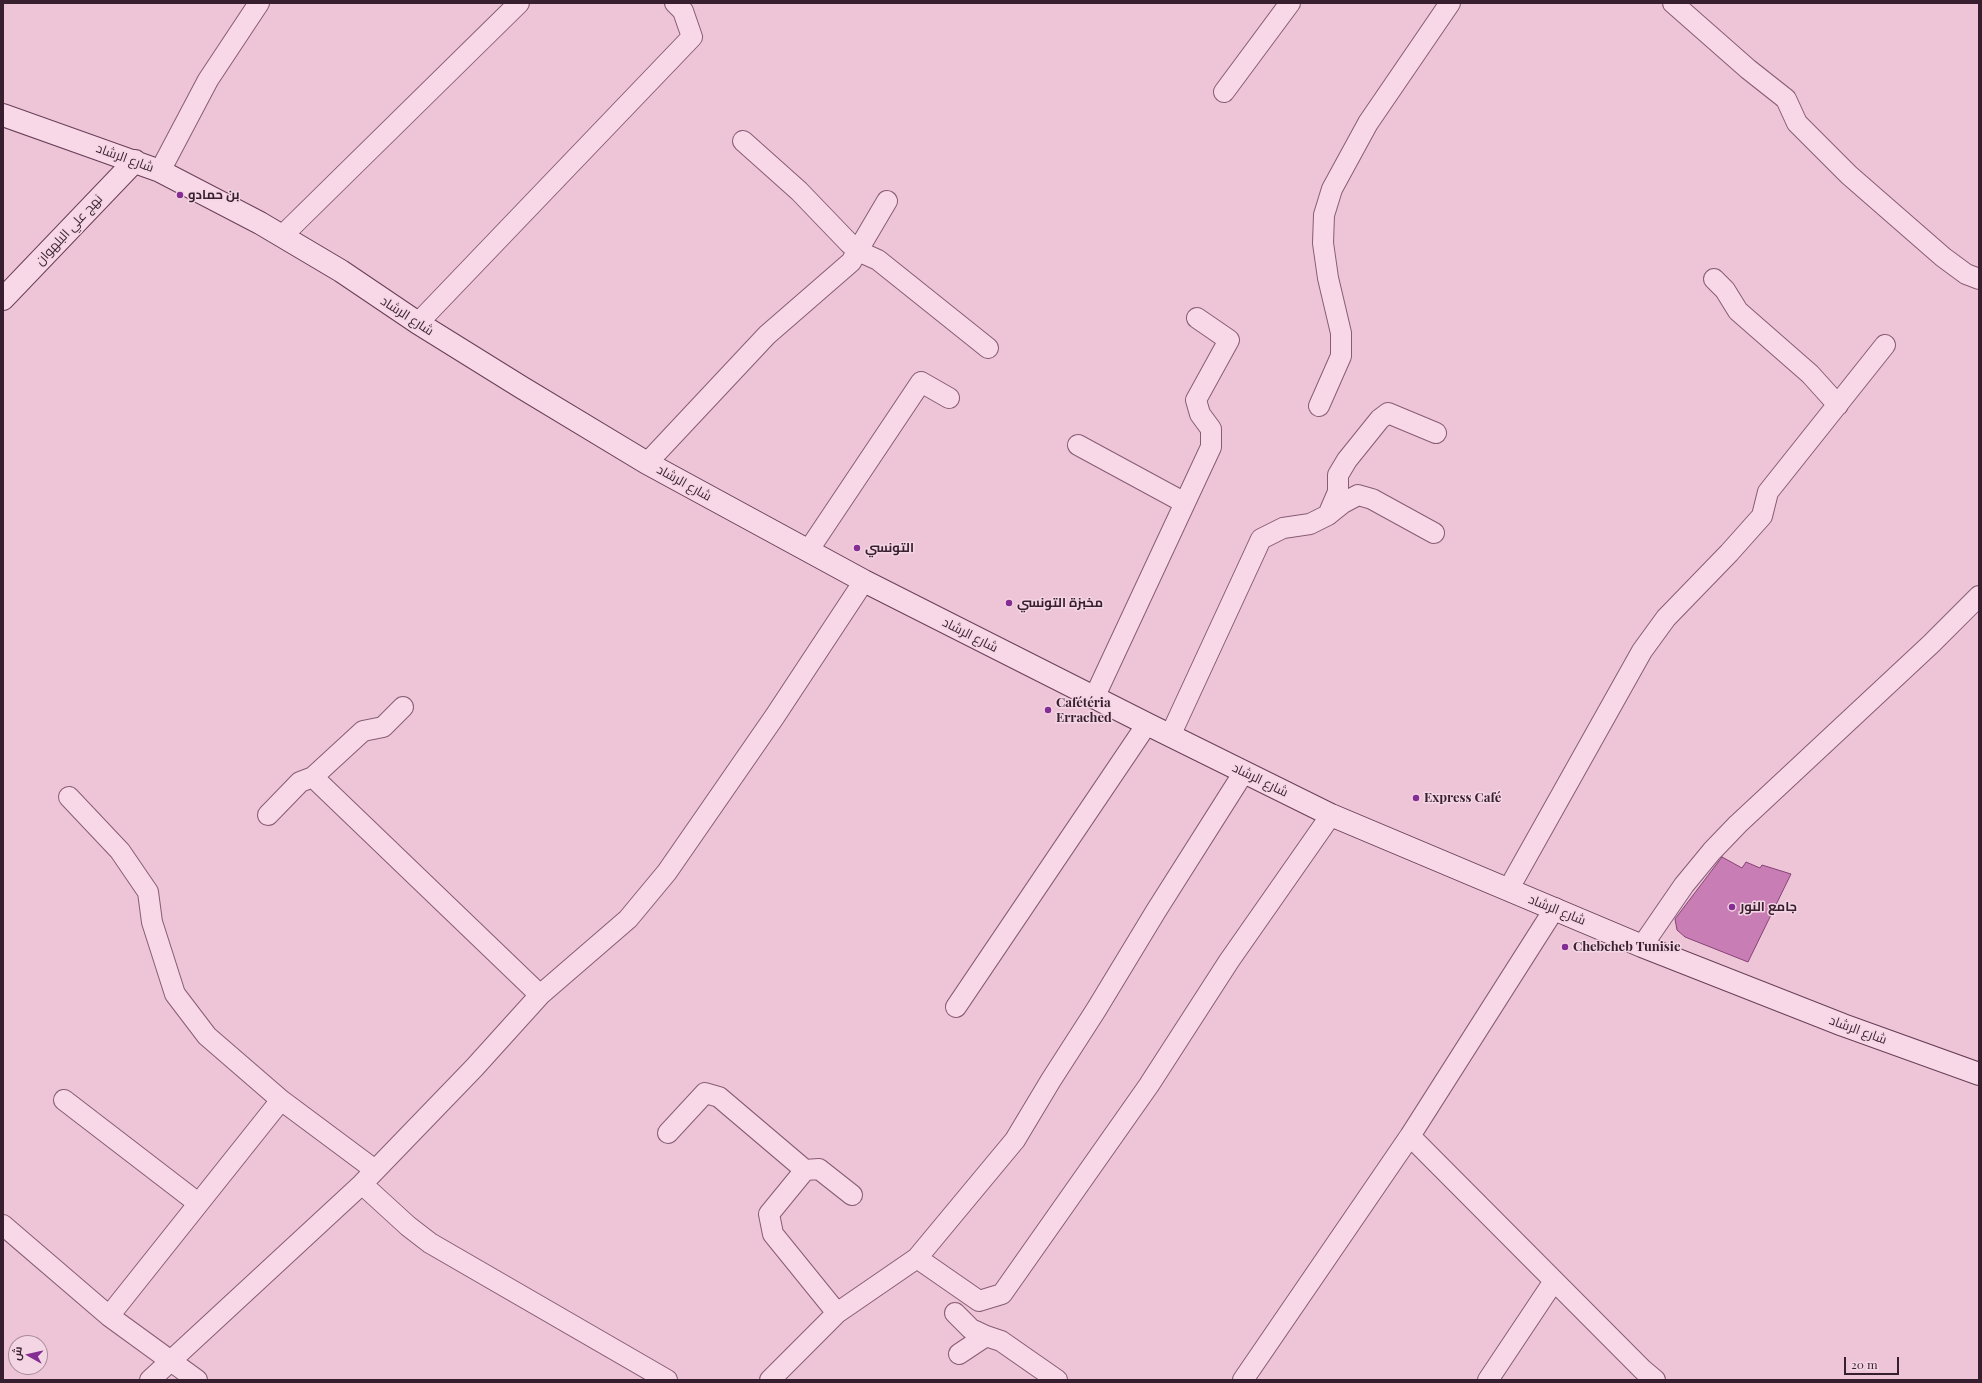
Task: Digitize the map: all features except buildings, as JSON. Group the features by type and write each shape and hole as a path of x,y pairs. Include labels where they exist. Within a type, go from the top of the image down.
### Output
{"street":[{"path":"160,171 208,80 259,3"},
{"path":"282,236 519,3"},
{"path":"418,323 692,37 683,11 675,3"},
{"path":"1224,92 1290,3"},
{"path":"1319,406 1341,356 1341,333 1328,278 1323,243 1324,215 1332,188 1368,123 1450,3"},
{"path":"1673,3 1748,69 1786,99 1798,123 1849,175 1943,257 1966,274 1979,279"},
{"name":"شارع الرشاد","path":"3,115 160,171 282,236 418,323 646,463 864,581 1094,698 1244,772 1331,814 1642,946 1843,1025 1979,1074"},
{"path":"744,141 798,191 858,251 878,260 988,348"},
{"name":"نهج علي البلهوان","path":"3,299 134,161"},
{"path":"646,463 767,335 851,262 887,201"},
{"path":"1714,279 1725,290 1738,311 1810,374 1838,405"},
{"path":"1094,698 1211,447 1211,429 1200,414 1196,400 1229,340 1197,318"},
{"path":"1508,890 1642,651 1666,618 1729,553 1762,516 1768,492 1885,345"},
{"path":"808,551 921,382 949,398"},
{"path":"1328,515 1338,492 1338,475 1347,460 1380,419 1388,412 1436,433"},
{"path":"1078,445 1185,503"},
{"path":"1170,736 1261,539 1283,528 1310,524 1328,515 1342,503 1358,495 1372,499 1434,533"},
{"path":"150,1380 369,1177 474,1068 540,995 628,919 667,872 775,716 864,581"},
{"path":"1642,946 1684,885 1712,851 1738,824 1931,644 1979,596"},
{"path":"268,815 300,782 313,777 363,731 383,727 403,707"},
{"path":"956,1006 1146,724"},
{"path":"770,1380 837,1313 917,1258 1015,1140 1050,1080 1096,1010 1156,911 1244,772"},
{"path":"313,777 540,995"},
{"path":"69,797 120,850 148,892 152,922 175,994 207,1036 369,1177 408,1226 430,1243 667,1380"},
{"path":"917,1258 979,1301 1002,1294 1149,1085 1229,961 1331,814"},
{"path":"1243,1380 1410,1136 1555,908"},
{"path":"668,1132 705,1092 720,1097 805,1170 818,1169 852,1195"},
{"path":"64,1100 198,1203"},
{"path":"109,1316 281,1100"},
{"path":"1410,1136 1643,1370 1655,1380"},
{"path":"805,1170 769,1214 773,1234 837,1313"},
{"path":"3,1225 109,1316 170,1362 197,1380"},
{"path":"1488,1380 1554,1281"},
{"path":"955,1313 971,1329 1001,1341 1057,1380"},
{"path":"959,1354 986,1336"}],"place":[{"name":"بن حمادو","path":"180,195"},
{"name":"التونسي","path":"857,548"},
{"name":"مخبزة التونسي","path":"1009,603"},
{"name":"Cafétéria Errached","path":"1048,710"},
{"name":"Express Café","path":"1416,798"},
{"name":"جامع النور","path":"1732,907"},
{"name":"Chebcheb Tunisie","path":"1565,947"}]}
